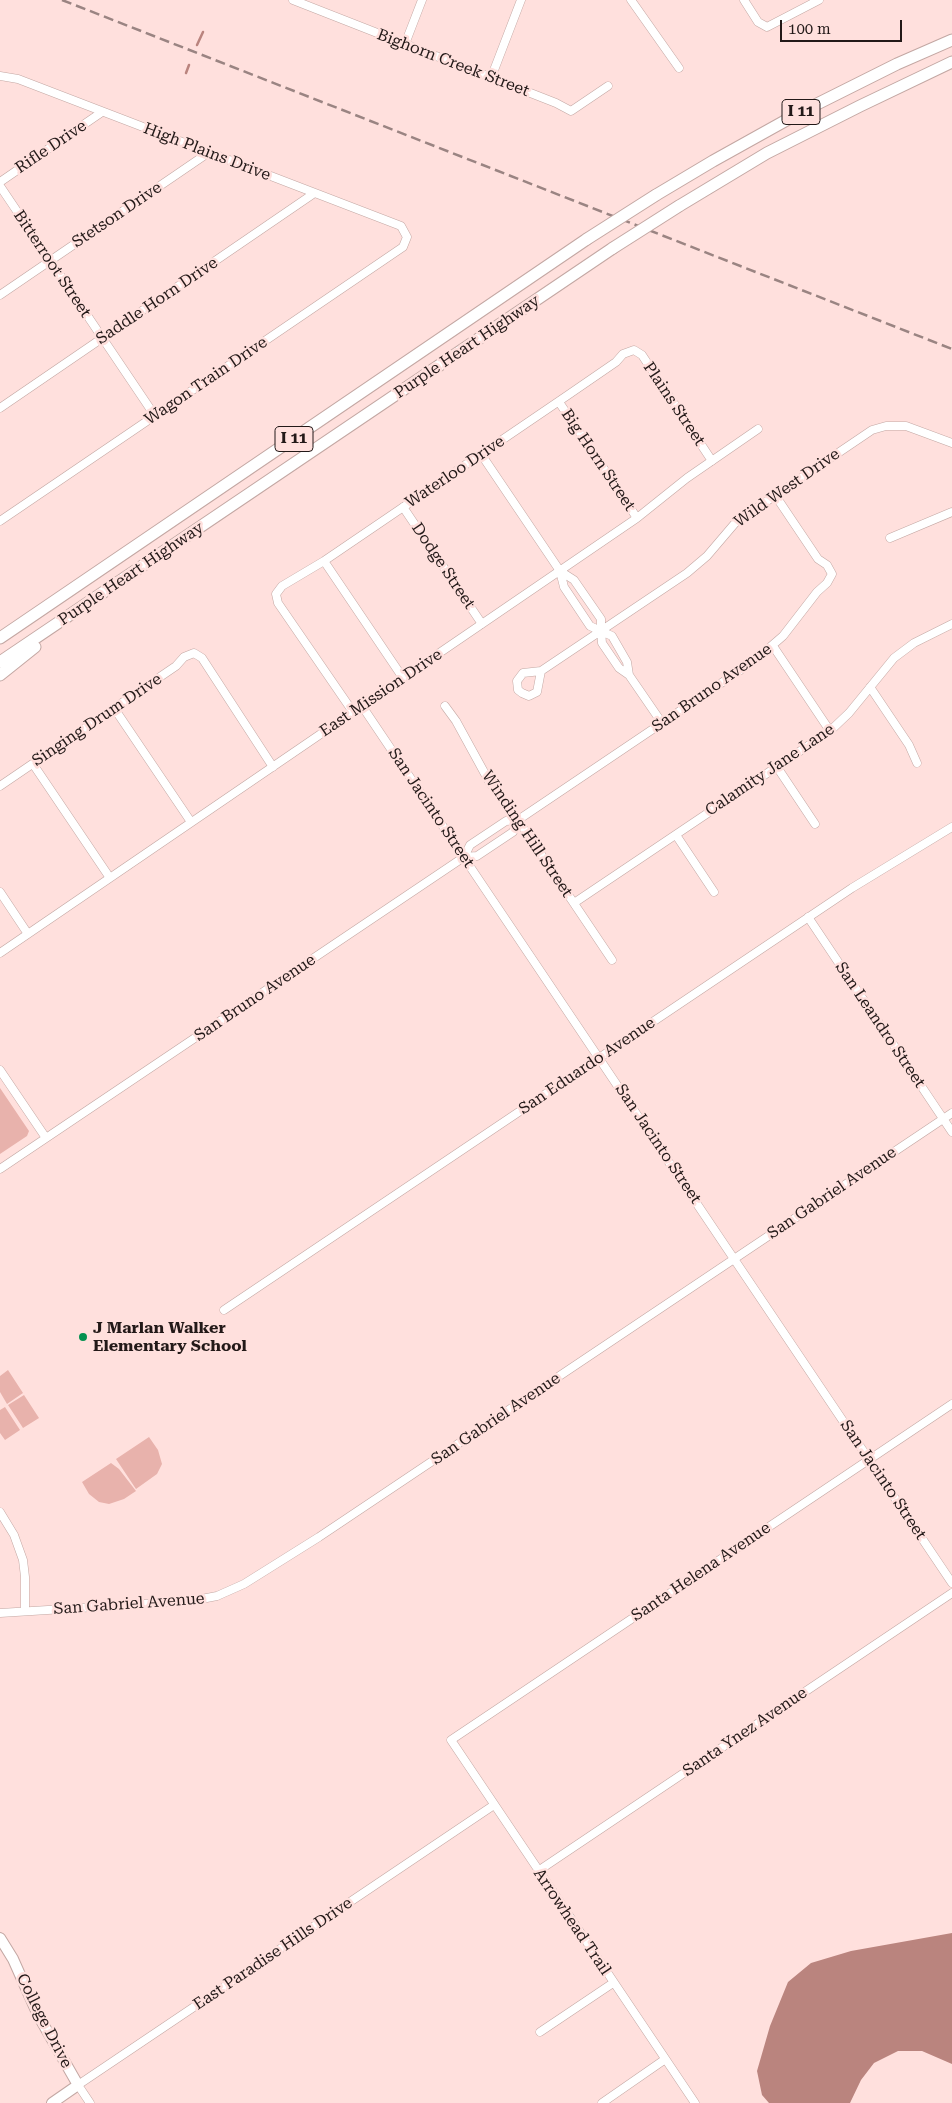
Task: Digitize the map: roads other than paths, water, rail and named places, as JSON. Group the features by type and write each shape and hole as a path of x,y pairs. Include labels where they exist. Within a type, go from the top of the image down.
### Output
{"highway":[{"name":"Purple Heart Highway","path":"0,638 588,239 656,195 712,160 809,107 897,64 952,40"},
{"name":"Purple Heart Highway","path":"0,662 678,206 767,153 952,62"},
{"path":"0,675 105,592"}],"main road":[{"name":"College Drive","path":"0,1938 14,1960 38,2015 78,2085"},
{"name":"East Paradise Hills Drive","path":"52,2103 78,2085"}],"street":[{"name":"Bighorn Creek Street","path":"293,0 556,103 571,111 608,86"},
{"path":"316,9 320,0"},
{"path":"405,44 422,0"},
{"path":"491,78 521,0"},
{"path":"631,0 679,68"},
{"path":"744,0 758,22 767,27 819,0"},
{"name":"High Plains Drive","path":"0,76 18,79 313,194 401,226 407,238"},
{"name":"Rifle Drive","path":"0,182 102,112"},
{"name":"Stetson Drive","path":"0,295 208,153"},
{"name":"Bitterroot Street","path":"0,186 155,416"},
{"name":"Saddle Horn Drive","path":"0,408 313,194"},
{"name":"Wagon Train Drive","path":"0,521 403,247 407,238"},
{"name":"Waterloo Drive","path":"353,712 278,604 276,594 282,586 324,561 558,402 616,362 623,354 634,350"},
{"name":"Plains Street","path":"634,350 642,355 712,461"},
{"name":"Big Horn Street","path":"558,402 638,518"},
{"name":"Wild West Drive","path":"541,671 687,573 707,556 736,522 862,436 879,428 895,425 906,426 952,444"},
{"name":"East Mission Drive","path":"0,953 638,518 687,478 758,429"},
{"path":"481,454 560,571 564,588 590,626 612,636 627,662 629,675"},
{"name":"San Bruno Avenue","path":"464,857 470,845 506,821 518,820 754,661 773,646 791,626 817,592 827,583 832,574 826,565 818,559 775,495"},
{"name":"Dodge Street","path":"403,507 482,624"},
{"path":"890,538 952,512"},
{"path":"324,561 403,678"},
{"path":"560,571 574,580 601,619 602,643 620,668 629,675 662,723"},
{"name":"Calamity Jane Lane","path":"574,903 830,731 850,713 886,668 904,650 926,636 952,624"},
{"path":"773,646 830,731"},
{"name":"Singing Drum Drive","path":"0,786 176,666 184,657 194,653 202,658 273,767"},
{"path":"870,688 909,745 917,763"},
{"name":"San Jacinto Street","path":"362,706 952,1582"},
{"name":"Winding Hill Street","path":"445,706 456,721 490,783 518,820 612,960"},
{"path":"114,708 192,822"},
{"path":"33,764 110,878"},
{"path":"776,766 815,824"},
{"name":"San Bruno Avenue","path":"0,1169 464,857 477,856 513,832 518,820"},
{"name":"San Eduardo Avenue","path":"224,1310 808,918 901,857 952,827"},
{"path":"676,835 714,892"},
{"path":"0,892 28,934"},
{"name":"San Leandro Street","path":"808,918 952,1132"},
{"path":"0,1070 46,1138"},
{"name":"San Gabriel Avenue","path":"0,1613 204,1600 229,1592 320,1537 952,1113"},
{"name":"Santa Helena Avenue","path":"451,1740 952,1404"},
{"path":"0,1512 14,1535 23,1560 25,1611"},
{"name":"Santa Ynez Avenue","path":"538,1871 952,1593"},
{"name":"Arrowhead Trail","path":"451,1740 664,2060 695,2103"},
{"name":"East Paradise Hills Drive","path":"78,2085 494,1805"},
{"path":"540,2032 613,1983"},
{"path":"602,2103 664,2060"},
{"name":"College Drive","path":"78,2085 90,2103"}],"waterway":[{"path":"197,45 203,32"},
{"path":"186,73 189,65"}],"railway":[{"path":"62,0 952,349"}],"place":[{"name":"J Marlan Walker Elementary School","path":"83,1337"}]}
